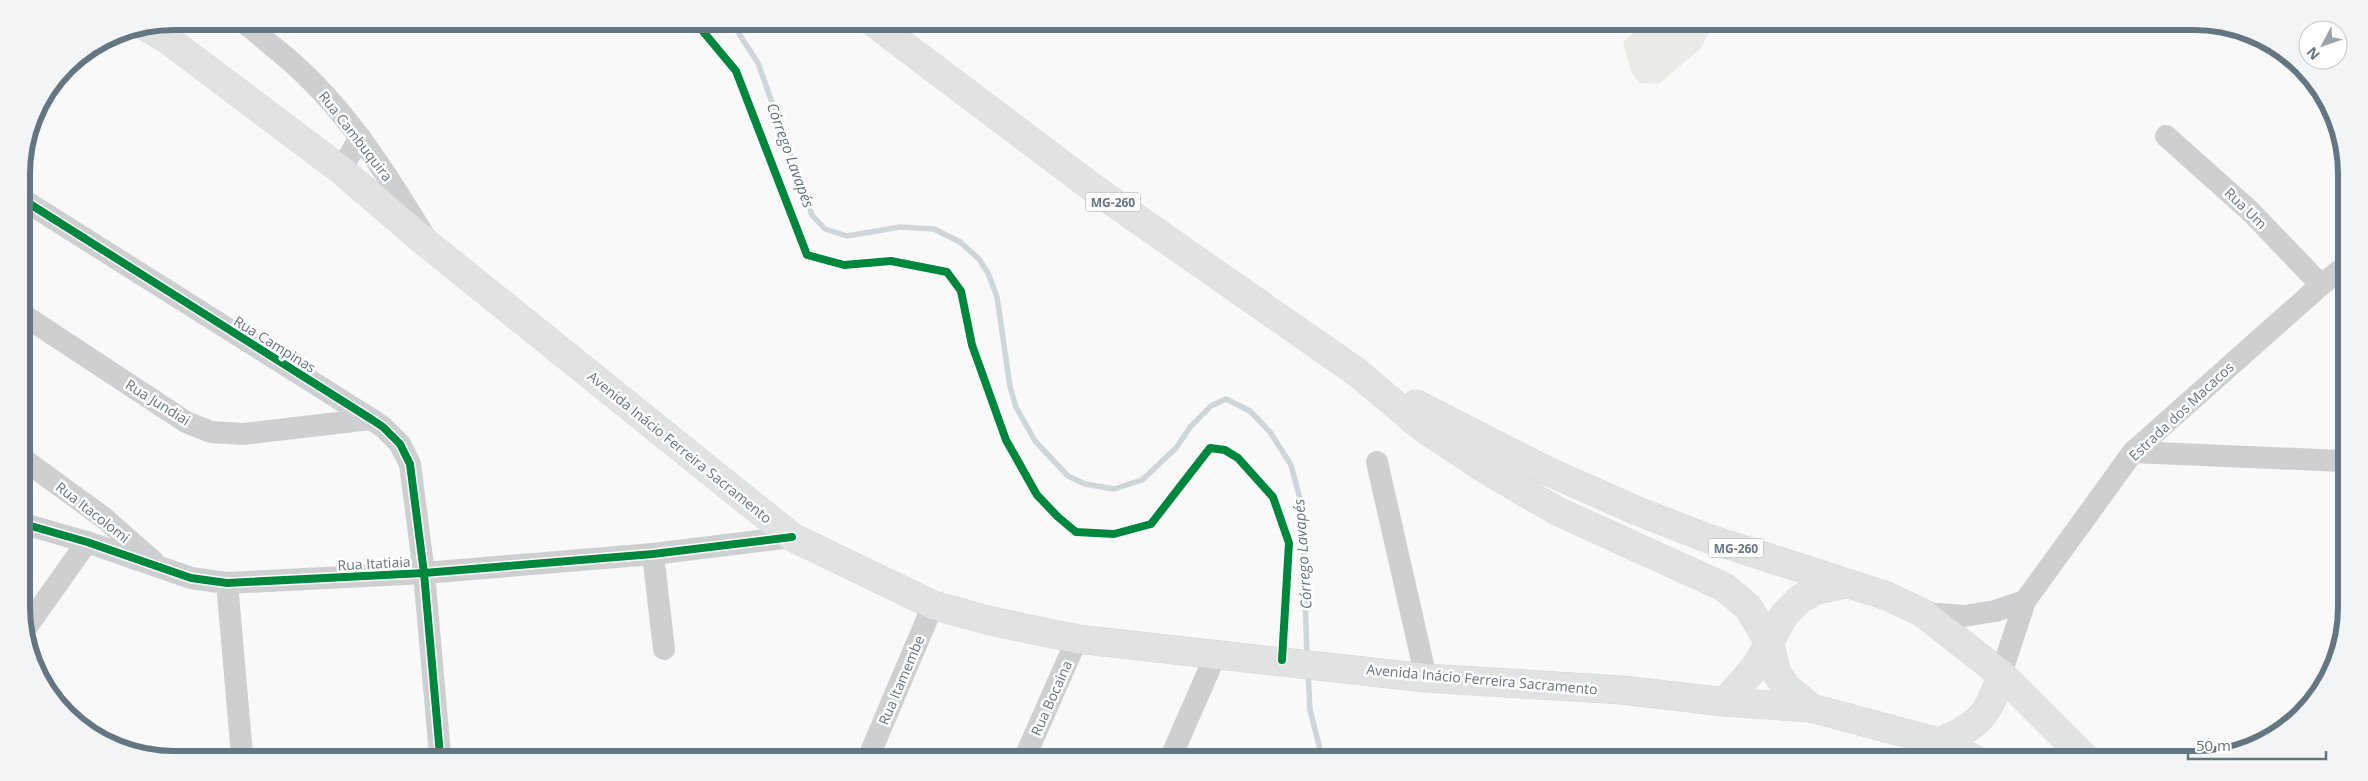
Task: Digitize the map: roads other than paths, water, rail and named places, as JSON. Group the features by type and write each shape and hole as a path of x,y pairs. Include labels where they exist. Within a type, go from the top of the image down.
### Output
{"main road":[{"name":"MG-260","path":"883,30 1094,188 1358,373 1423,428 1485,469 1557,511 1724,587 1748,607 1769,642 1777,674 1787,688 1812,708 1939,742 1958,751"},
{"name":"Avenida Inácio Ferreira Sacramento","path":"154,31 341,170 430,246 792,537 933,605 991,621 1077,639 1282,660 1426,678 1622,690 1725,702 1812,708"},
{"name":"MG-260","path":"1358,373 1520,458 1636,510 1704,537 1887,596 1923,613 2001,674 2078,751"},
{"path":"1725,702 1757,665 1784,615 1800,599 1816,590 1846,584"},
{"path":"1939,742 1962,734 1981,718 1994,698 2001,674"}],"street":[{"name":"Rua Cambuquira","path":"252,30 292,61 332,100 386,173 430,246"},
{"name":"Rua Um","path":"2166,136 2250,211 2321,285"},
{"path":"341,170 360,137"},
{"name":"Rua Campinas","path":"30,204 371,419 383,427 400,444 410,464 424,573 440,751"},
{"name":"Estrada dos Macacos","path":"2001,674 2025,601 2133,452 2338,272"},
{"name":"Rua Jundiai","path":"30,319 186,422 211,432 243,434 371,419"},
{"path":"2133,452 2338,461"},
{"path":"1377,462 1426,678"},
{"name":"Rua Itacolomi","path":"30,464 104,518 161,569"},
{"name":"Rua Itatiaia","path":"30,526 87,542 190,578 227,582 424,573 653,554 792,537"},
{"path":"31,621 87,542"},
{"path":"653,554 664,649"},
{"path":"227,582 242,751"},
{"path":"1923,613 1964,616 1995,611 2025,601"},
{"name":"Rua Itamembe","path":"870,751 933,605"},
{"name":"Rua Bocaina","path":"1028,751 1077,639"},
{"path":"1174,751 1216,654"}],"waterway":[{"name":"Córrego Lavapés","path":"737,30 758,63 812,215 825,229 847,236 900,227 934,229 960,242 979,259 988,273 997,297 1010,387 1016,407 1035,441 1068,476 1085,484 1114,489 1142,480 1176,448 1191,426 1211,406 1226,399 1250,411 1270,432 1291,465 1302,506 1307,657"},
{"name":"Córrego Lavapés","path":"1308,671 1310,710 1320,751"}]}
